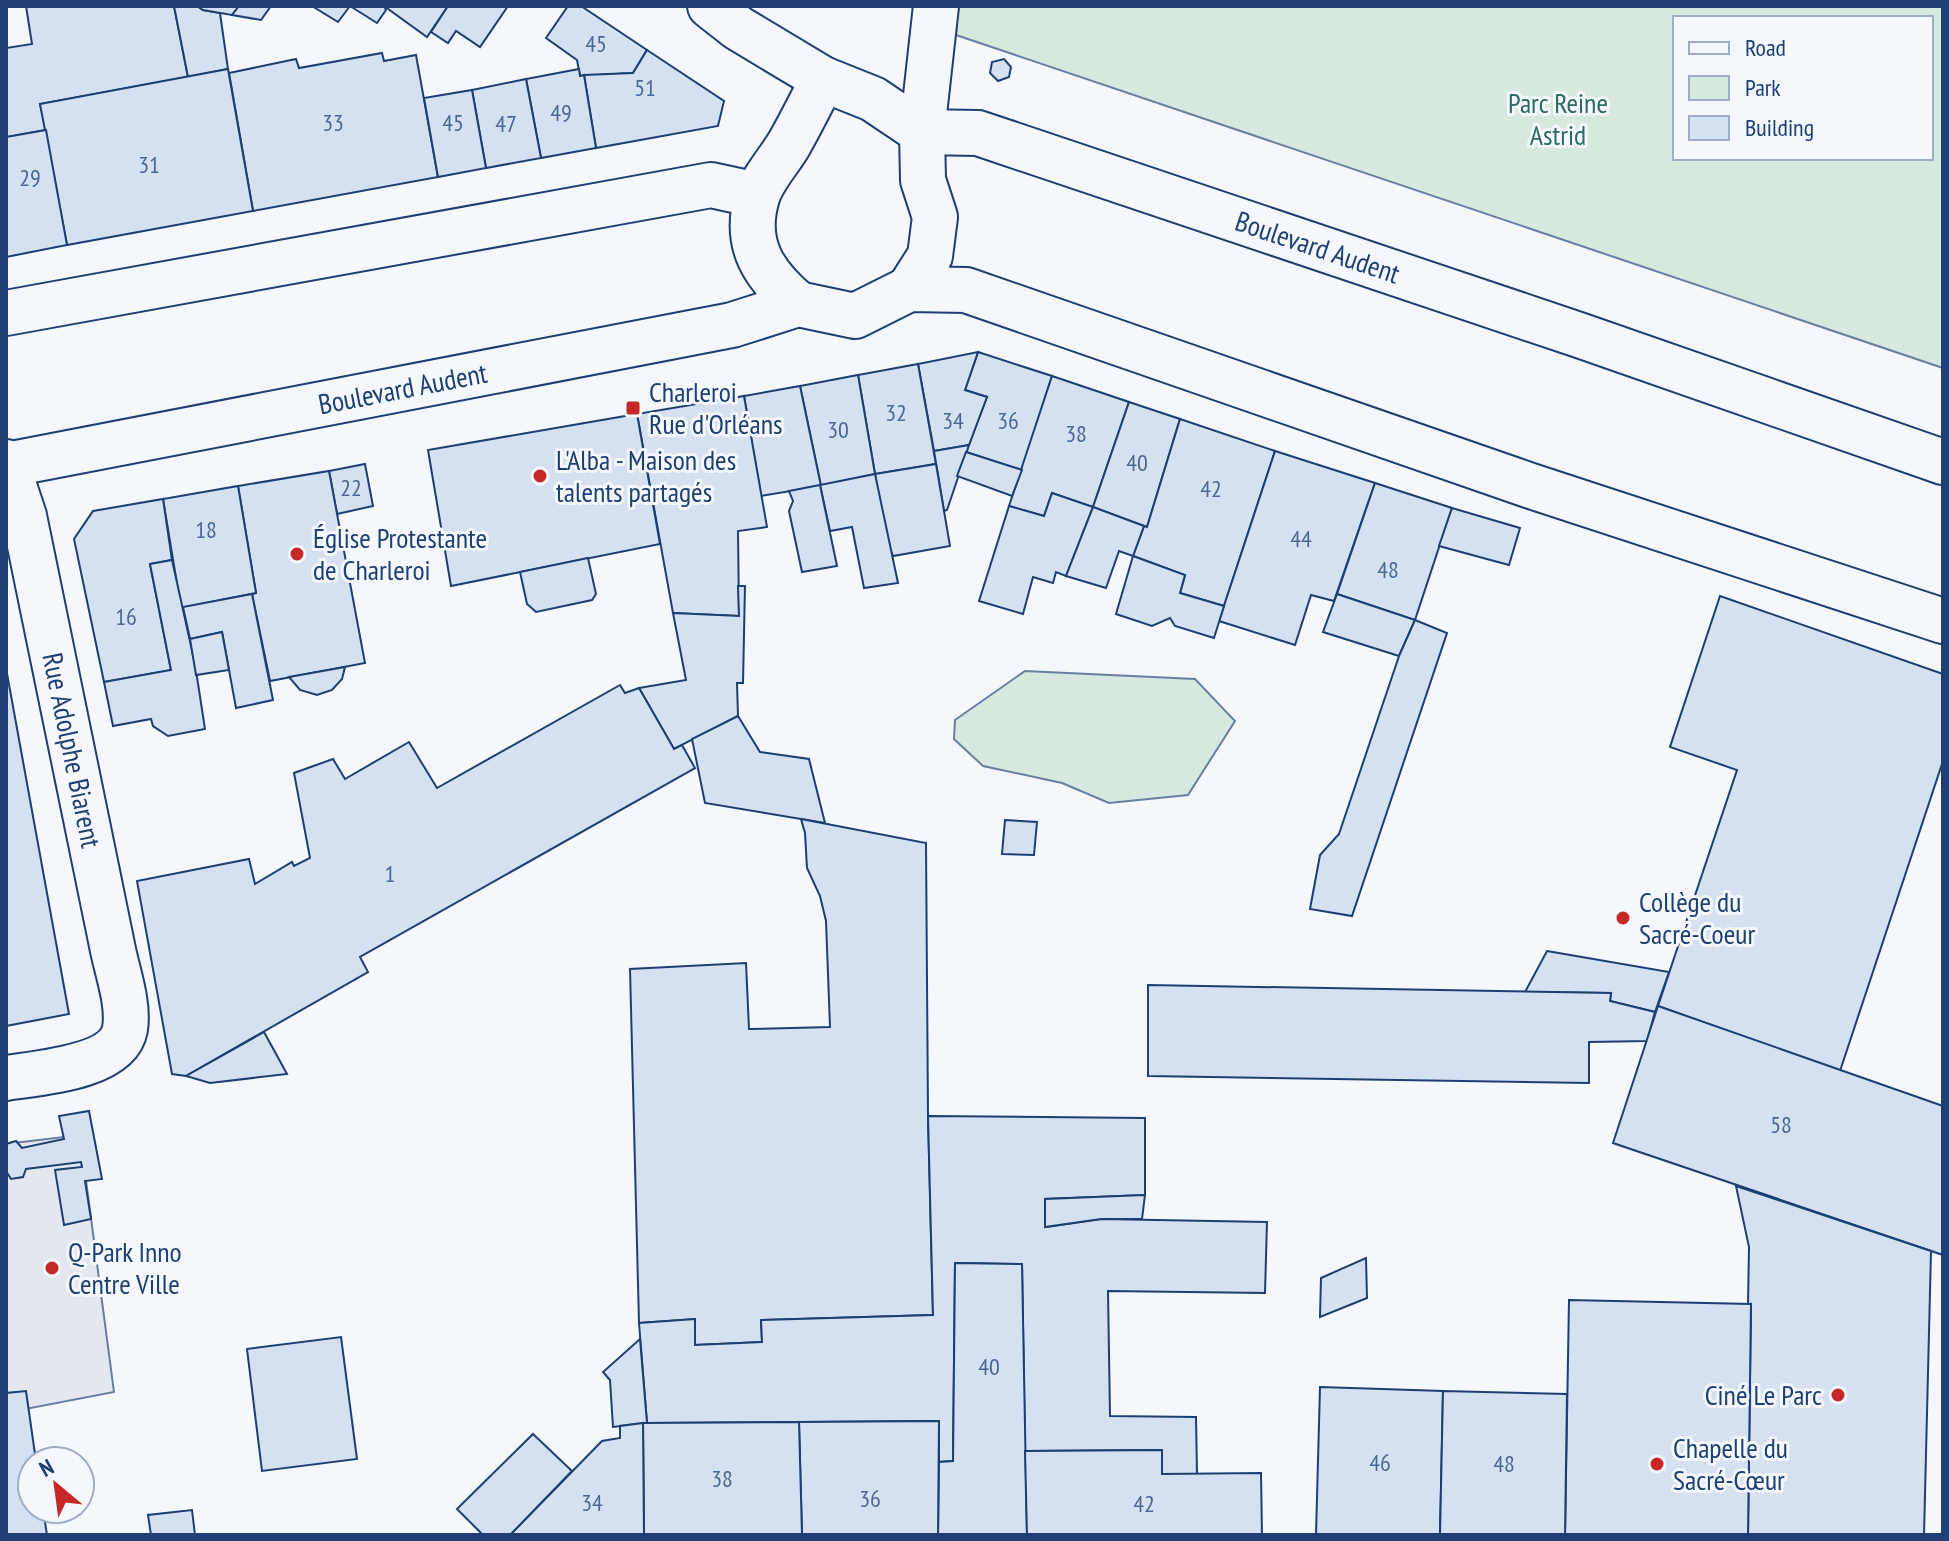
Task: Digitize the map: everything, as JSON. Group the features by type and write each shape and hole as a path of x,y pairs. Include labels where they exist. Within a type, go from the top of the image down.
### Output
{"street":[{"path":"909,289 930,256 935,217 923,180 922,132 936,6"},
{"path":"736,13 823,79 873,99 922,132"},
{"path":"798,304 774,283 758,256 753,226 757,195 791,141 823,79"},
{"name":"Boulevard Audent","path":"922,132 978,133 1579,335 1943,462"},
{"path":"6,313 711,185 757,195"},
{"name":"Boulevard Audent","path":"6,464 732,325 798,304 855,316 909,289 966,290 1531,486 1943,621"},
{"name":"Rue Adolphe Biarent","path":"6,464 24,516 126,1021 120,1042 108,1054 63,1070 6,1078"}],"green space":[{"name":"Parc Reine Astrid","path":"958,6 1943,6 1943,368 956,35"},
{"path":"1025,671 1195,679 1235,721 1188,795 1109,803 1062,783 983,766 954,739 955,720"}],"shaded area":[{"name":"Q-Park Inno Centre Ville","path":"80,1135 114,1392 20,1410 24,1445 16,1445 16,1525 6,1535 6,1144"}],"building":[{"path":"26,6 174,6 188,77 40,104 46,130 7,137 6,48 32,44"},
{"path":"174,6 197,6 220,13 228,69 188,77"},
{"path":"197,6 239,6 232,15"},
{"path":"239,6 271,6 261,20 232,15"},
{"path":"312,6 350,6 338,22"},
{"path":"350,6 384,6 386,10 377,23"},
{"path":"384,6 448,6 427,37"},
{"path":"448,6 508,6 480,47 456,31 448,43 431,32"},
{"path":"568,6 581,6 647,50 633,73 580,76 577,60 546,38"},
{"path":"647,50 724,101 718,126 596,148 584,75 633,73"},
{"path":"382,53 384,61 416,55 438,177 253,211 229,73 296,59 299,68"},
{"path":"1004,59 1011,67 1009,77 998,81 990,73 992,62"},
{"path":"228,69 253,211 67,245 40,104"},
{"path":"579,69 580,76 584,75 596,148 541,158 526,79"},
{"path":"526,79 541,158 486,168 472,90"},
{"path":"472,90 486,168 438,177 424,98"},
{"path":"46,130 67,245 6,257 6,137"},
{"path":"978,352 1052,376 1022,470 966,452 987,397 965,390"},
{"path":"978,352 965,390 987,397 969,445 934,451 918,364"},
{"path":"918,364 936,464 875,474 858,375"},
{"path":"858,375 875,474 821,486 800,386"},
{"path":"1052,376 1129,402 1093,507 1052,493 1044,516 1009,506"},
{"path":"800,386 821,486 761,496 744,396"},
{"path":"744,396 767,527 738,531 739,616 673,613 637,414"},
{"path":"1129,402 1180,419 1147,527 1093,507"},
{"name":"L'Alba - Maison des talents partagés","path":"637,414 660,544 451,586 428,450"},
{"path":"1180,419 1275,451 1224,606 1180,593 1185,575 1133,556 1144,526 1147,527"},
{"path":"969,445 947,510 944,511 934,451"},
{"path":"1275,451 1375,483 1334,601 1311,595 1295,645 1219,621"},
{"path":"966,452 1022,470 1012,496 957,476"},
{"path":"365,464 373,506 337,514 329,471"},
{"path":"936,464 950,546 893,556 887,541 875,474"},
{"name":"Église Protestante de Charleroi","path":"329,471 365,663 270,681 252,594 256,593 238,486"},
{"path":"875,474 898,583 864,588 852,527 830,531 820,485"},
{"path":"1375,483 1452,508 1415,620 1337,594"},
{"path":"820,485 837,566 802,572 789,511 793,501 789,491"},
{"path":"238,486 256,593 181,608 163,499"},
{"path":"1052,493 1093,507 1066,576 1056,572 1053,583 1033,577 1023,614 979,601 1009,506 1044,516"},
{"path":"163,499 172,560 150,564 171,670 104,682 74,539 93,511"},
{"path":"1093,507 1144,526 1133,556 1119,551 1106,588 1066,576"},
{"path":"1452,508 1520,528 1509,565 1439,546"},
{"path":"1133,556 1185,575 1180,593 1224,606 1214,638 1175,626 1170,618 1152,626 1116,614"},
{"path":"588,558 596,594 592,600 536,612 527,604 520,572"},
{"path":"172,560 195,664 205,729 168,736 153,726 151,719 113,726 104,682 171,670 150,564"},
{"path":"738,586 745,586 743,683 737,683 738,716 674,749 639,688 686,680 673,613 739,616"},
{"path":"252,594 273,700 236,708 222,632 190,639 183,607"},
{"path":"1337,594 1415,620 1399,656 1323,632"},
{"path":"1720,596 1943,674 1943,761 1840,1071 1658,1006 1737,770 1670,747"},
{"path":"1415,620 1447,633 1352,916 1310,909 1320,855 1339,834 1399,656"},
{"path":"222,632 229,670 196,675 190,639"},
{"path":"345,667 342,679 332,690 317,695 300,690 289,677"},
{"path":"6,668 69,1014 6,1026"},
{"path":"620,685 625,693 639,688 674,749 682,745 695,768 360,957 368,972 186,1076 172,1074 137,881 249,859 255,884 292,862 294,866 310,858 294,773 333,759 345,779 409,742 437,788"},
{"path":"738,716 760,752 809,759 825,823 705,803 692,739"},
{"path":"801,819 926,843 933,1315 761,1320 762,1342 695,1345 695,1319 639,1323 630,969 746,963 749,1029 830,1027 826,921 820,896 807,868"},
{"path":"1005,820 1037,822 1034,855 1002,854"},
{"path":"1547,951 1669,972 1655,1012 1610,1001 1611,993 1525,992"},
{"path":"1148,985 1611,993 1610,1001 1655,1012 1647,1041 1589,1042 1589,1083 1148,1076"},
{"path":"1658,1006 1943,1106 1943,1255 1613,1143"},
{"path":"264,1032 287,1074 210,1083 186,1076"},
{"path":"89,1111 102,1179 85,1181 91,1219 64,1225 55,1170 82,1167 81,1162 26,1169 23,1177 11,1179 6,1171 6,1144 16,1141 22,1148 64,1139 59,1116"},
{"path":"928,1116 1145,1118 1145,1195 1045,1199 1045,1227 1101,1219 1267,1222 1265,1293 1108,1291 1110,1416 1196,1417 1197,1474 1162,1474 1162,1450 1025,1451 1022,1264 955,1263 953,1461 939,1462 939,1421 647,1423 639,1323 695,1319 695,1345 762,1342 761,1320 933,1315"},
{"name":"Ciné Le Parc","path":"1736,1186 1931,1251 1924,1535 1748,1535 1751,1304 1748,1305 1749,1247"},
{"path":"1145,1195 1142,1219 1101,1219 1045,1227 1045,1199"},
{"path":"1366,1258 1367,1298 1320,1317 1321,1278"},
{"path":"955,1263 1022,1264 1027,1535 938,1535 939,1462 953,1461"},
{"name":"Chapelle du Sacré-Cœur","path":"1569,1300 1751,1304 1748,1535 1565,1535"},
{"path":"341,1337 357,1459 262,1471 247,1349"},
{"path":"640,1339 647,1423 613,1427 610,1380 603,1372"},
{"path":"1320,1387 1443,1391 1440,1535 1316,1535"},
{"path":"26,1391 34,1445 16,1445 16,1525 45,1525 47,1535 6,1535 6,1393"},
{"path":"1443,1391 1567,1394 1565,1535 1440,1535"},
{"path":"939,1421 938,1535 802,1535 799,1422"},
{"path":"799,1422 802,1535 644,1535 643,1423"},
{"path":"643,1423 644,1535 510,1535 602,1441 620,1438 620,1426"},
{"path":"533,1434 572,1471 510,1535 483,1535 457,1509"},
{"path":"1162,1450 1162,1474 1261,1473 1262,1535 1027,1535 1025,1451"},
{"path":"192,1510 195,1535 151,1535 148,1515"}],"place":[{"name":"Charleroi Rue d'Orléans","path":"633,408"},
{"name":"L'Alba - Maison des talents partagés","path":"540,476"},
{"name":"Église Protestante de Charleroi","path":"297,554"},
{"name":"Collège du Sacré-Coeur","path":"1623,918"},
{"name":"Q-Park Inno Centre Ville","path":"52,1268"},
{"name":"Ciné Le Parc","path":"1838,1395"},
{"name":"Chapelle du Sacré-Cœur","path":"1657,1464"}]}
